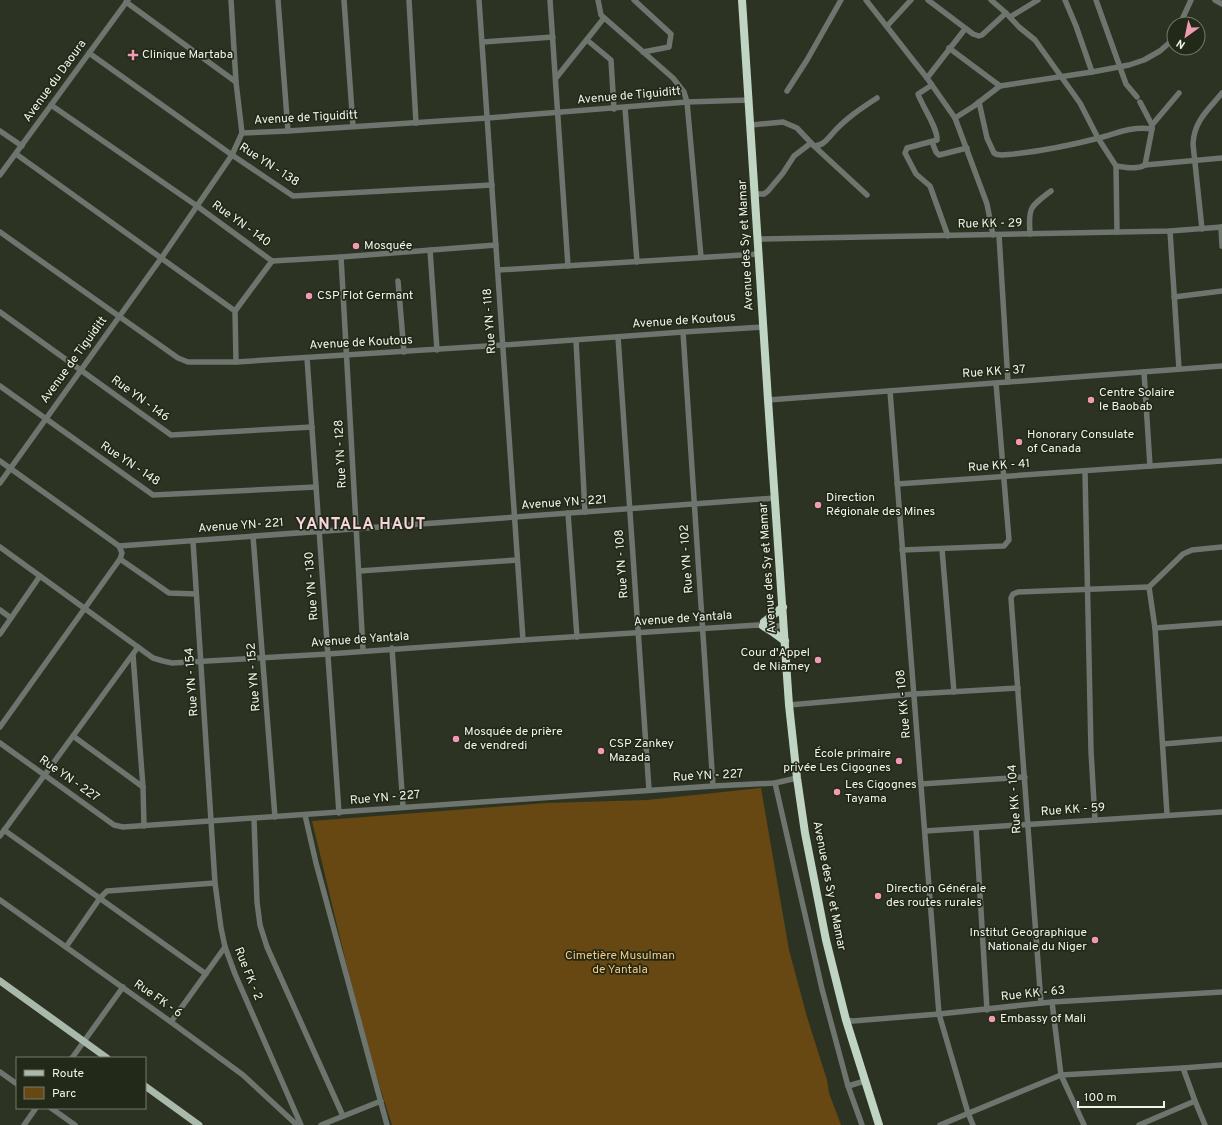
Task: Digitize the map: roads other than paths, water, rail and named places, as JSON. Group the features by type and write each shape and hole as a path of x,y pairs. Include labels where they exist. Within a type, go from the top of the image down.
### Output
{"highway":[{"name":"Avenue des Sy et Mamar","path":"742,0 789,704 797,778 817,898 846,1020 864,1082 879,1125"},
{"path":"783,607 761,625 774,632 785,641"}],"main road":[{"path":"0,981 105,1057"},
{"path":"146,1087 194,1123"}],"street":[{"path":"231,0 236,82 242,133"},
{"path":"278,0 288,131"},
{"path":"344,0 352,126"},
{"path":"409,0 416,123"},
{"name":"Rue YN - 118","path":"479,0 522,640"},
{"path":"550,0 568,266"},
{"path":"598,0 600,14 668,73 684,92 687,102 702,257"},
{"path":"634,0 670,33 669,48 643,52"},
{"path":"787,91 808,60 841,0"},
{"path":"866,0 927,78 955,118 967,148 987,204 996,235 1008,382"},
{"path":"887,26 911,0"},
{"path":"928,0 965,29 979,36 1008,15 1038,0"},
{"path":"991,0 1035,40 1080,103 1098,138 1116,166 1117,232"},
{"path":"1065,0 1092,72"},
{"path":"1096,0 1126,84 1139,99 1152,127"},
{"path":"1184,16 1191,0"},
{"path":"1215,0 1222,4"},
{"path":"127,1 236,82"},
{"name":"Avenue du Daoura","path":"0,175 127,1"},
{"path":"556,78 604,18"},
{"path":"927,78 965,29"},
{"path":"483,42 552,37"},
{"path":"587,40 611,60 614,109"},
{"path":"955,118 1000,86 1119,67 1144,60 1166,46"},
{"path":"949,48 1000,86"},
{"name":"Rue YN - 138","path":"89,52 232,155 289,194 298,197 492,185"},
{"path":"932,85 920,91 918,94 937,140 907,148 905,153 916,174 930,186 948,236"},
{"path":"1145,165 1152,127 1179,93"},
{"path":"1202,229 1193,133 1222,93"},
{"path":"755,194 764,194 768,191 783,173 794,156 812,144 819,146 824,143 847,118 877,98"},
{"name":"Avenue de Tiguiditt","path":"0,483 162,257 232,155 242,133 416,123 614,109 687,102 749,100"},
{"path":"979,102 988,138 995,155 1027,153 1098,138 1132,128 1152,127"},
{"name":"Rue YN - 140","path":"52,105 197,206 272,261 496,245"},
{"path":"625,108 637,262"},
{"path":"751,125 783,122 797,128 867,196"},
{"path":"0,131 22,146"},
{"path":"932,142 936,152 940,155 967,148"},
{"path":"16,154 236,311"},
{"path":"1116,166 1136,168 1145,165 1195,159 1222,158"},
{"path":"1030,234 1029,213 1031,207 1052,191"},
{"path":"1222,227 1222,246"},
{"name":"Rue KK - 29","path":"758,239 1170,231 1222,227"},
{"path":"1170,231 1179,369"},
{"name":"Avenue de Koutous","path":"0,232 119,317 188,362 236,362 347,356 763,327"},
{"path":"430,250 437,350"},
{"path":"498,270 759,254"},
{"name":"Rue YN - 128","path":"341,257 363,650"},
{"path":"236,362 236,311 272,261"},
{"path":"398,281 404,352"},
{"path":"1174,296 1222,291"},
{"name":"Rue YN - 146","path":"0,312 171,435 312,426"},
{"name":"Rue YN - 102","path":"683,332 713,786"},
{"name":"Rue YN - 108","path":"618,337 650,790"},
{"path":"576,340 585,512"},
{"name":"Rue YN - 130","path":"307,358 339,813"},
{"name":"Rue KK - 37","path":"768,400 1222,366"},
{"path":"1144,372 1150,466"},
{"path":"902,550 1004,546 1009,540 996,383"},
{"name":"Rue YN - 148","path":"0,386 153,495 316,487"},
{"name":"Rue KK - 108","path":"890,391 939,1014 968,1113 973,1125"},
{"path":"0,461 119,546 122,554 86,609 0,727"},
{"name":"Rue KK - 41","path":"897,484 1085,472 1222,461"},
{"path":"1085,472 1091,751 1095,820"},
{"name":"Avenue YN- 221","path":"119,546 775,498"},
{"path":"568,513 577,637"},
{"name":"Rue YN - 152","path":"254,536 275,817"},
{"name":"Rue YN - 154","path":"193,541 212,821"},
{"name":"Avenue de Yantala","path":"0,547 153,658 163,661 182,662 328,654 392,648 784,624"},
{"path":"1087,590 1118,587 1149,587 1183,554 1192,550 1222,547"},
{"path":"942,549 954,692"},
{"path":"120,559 169,593 196,594"},
{"path":"359,571 517,560"},
{"path":"0,634 40,576"},
{"path":"1149,587 1155,628 1167,814"},
{"name":"Rue KK - 104","path":"1041,1003 1012,598 1013,594 1018,592 1087,590"},
{"path":"0,610 11,618"},
{"path":"1155,628 1222,623"},
{"path":"0,836 138,647"},
{"path":"392,648 403,807"},
{"path":"133,655 143,787 144,826"},
{"path":"789,704 914,694 1018,688"},
{"path":"73,736 143,787"},
{"path":"1163,744 1222,739"},
{"name":"Rue YN - 227","path":"0,743 114,825 123,827 650,790 775,784 797,778"},
{"path":"921,784 1025,777"},
{"path":"775,784 822,989 848,1086 862,1125"},
{"name":"Rue KK - 59","path":"925,831 1167,814 1222,812"},
{"path":"306,815 320,878 387,1125"},
{"path":"254,818 257,902 260,925 267,947 343,1116"},
{"name":"Rue FK - 2","path":"212,821 215,883 225,948 301,1125"},
{"path":"976,828 987,1010"},
{"path":"4,830 206,974"},
{"path":"66,947 100,898 107,891 215,883"},
{"name":"Rue FK - 6","path":"0,900 243,1075 297,1125"},
{"path":"171,1022 225,948"},
{"path":"73,1057 122,988"},
{"name":"Rue KK - 63","path":"846,1020 853,1021 987,1010 1052,1002 1222,992"},
{"path":"1052,1002 1061,1075 1084,1125"},
{"path":"940,1125 1061,1075 1222,1065"},
{"path":"1184,1068 1204,1125"},
{"path":"0,1072 16,1083"},
{"path":"848,1086 864,1082"},
{"path":"321,1125 381,1101"},
{"path":"1139,1125 1195,1101"},
{"path":"24,1125 35,1109"},
{"path":"52,1109 75,1125"}],"place":[{"name":"Clinique Martaba","path":"133,55"},
{"name":"Mosquée","path":"356,246"},
{"name":"CSP Flot Germant","path":"309,296"},
{"name":"Centre Solaire le Baobab","path":"1091,400"},
{"name":"Honorary Consulate of Canada","path":"1019,442"},
{"name":"Direction Régionale des Mines","path":"818,505"},
{"name":"Cour d'Appel de Niamey","path":"818,660"},
{"name":"Mosquée de prière de vendredi","path":"456,739"},
{"name":"CSP Zankey Mazada","path":"601,751"},
{"name":"École primaire privée Les Cigognes","path":"899,761"},
{"name":"Les Cigognes Tayama","path":"837,792"},
{"name":"Direction Générale des routes rurales","path":"878,896"},
{"name":"Institut Geographique Nationale du Niger","path":"1095,940"},
{"name":"Embassy of Mali","path":"992,1019"}],"district":[{"name":"YANTALA HAUT","path":"361,525"}],"park label":[{"name":"Cimetière Musulman de Yantala","path":"620,963"}]}
